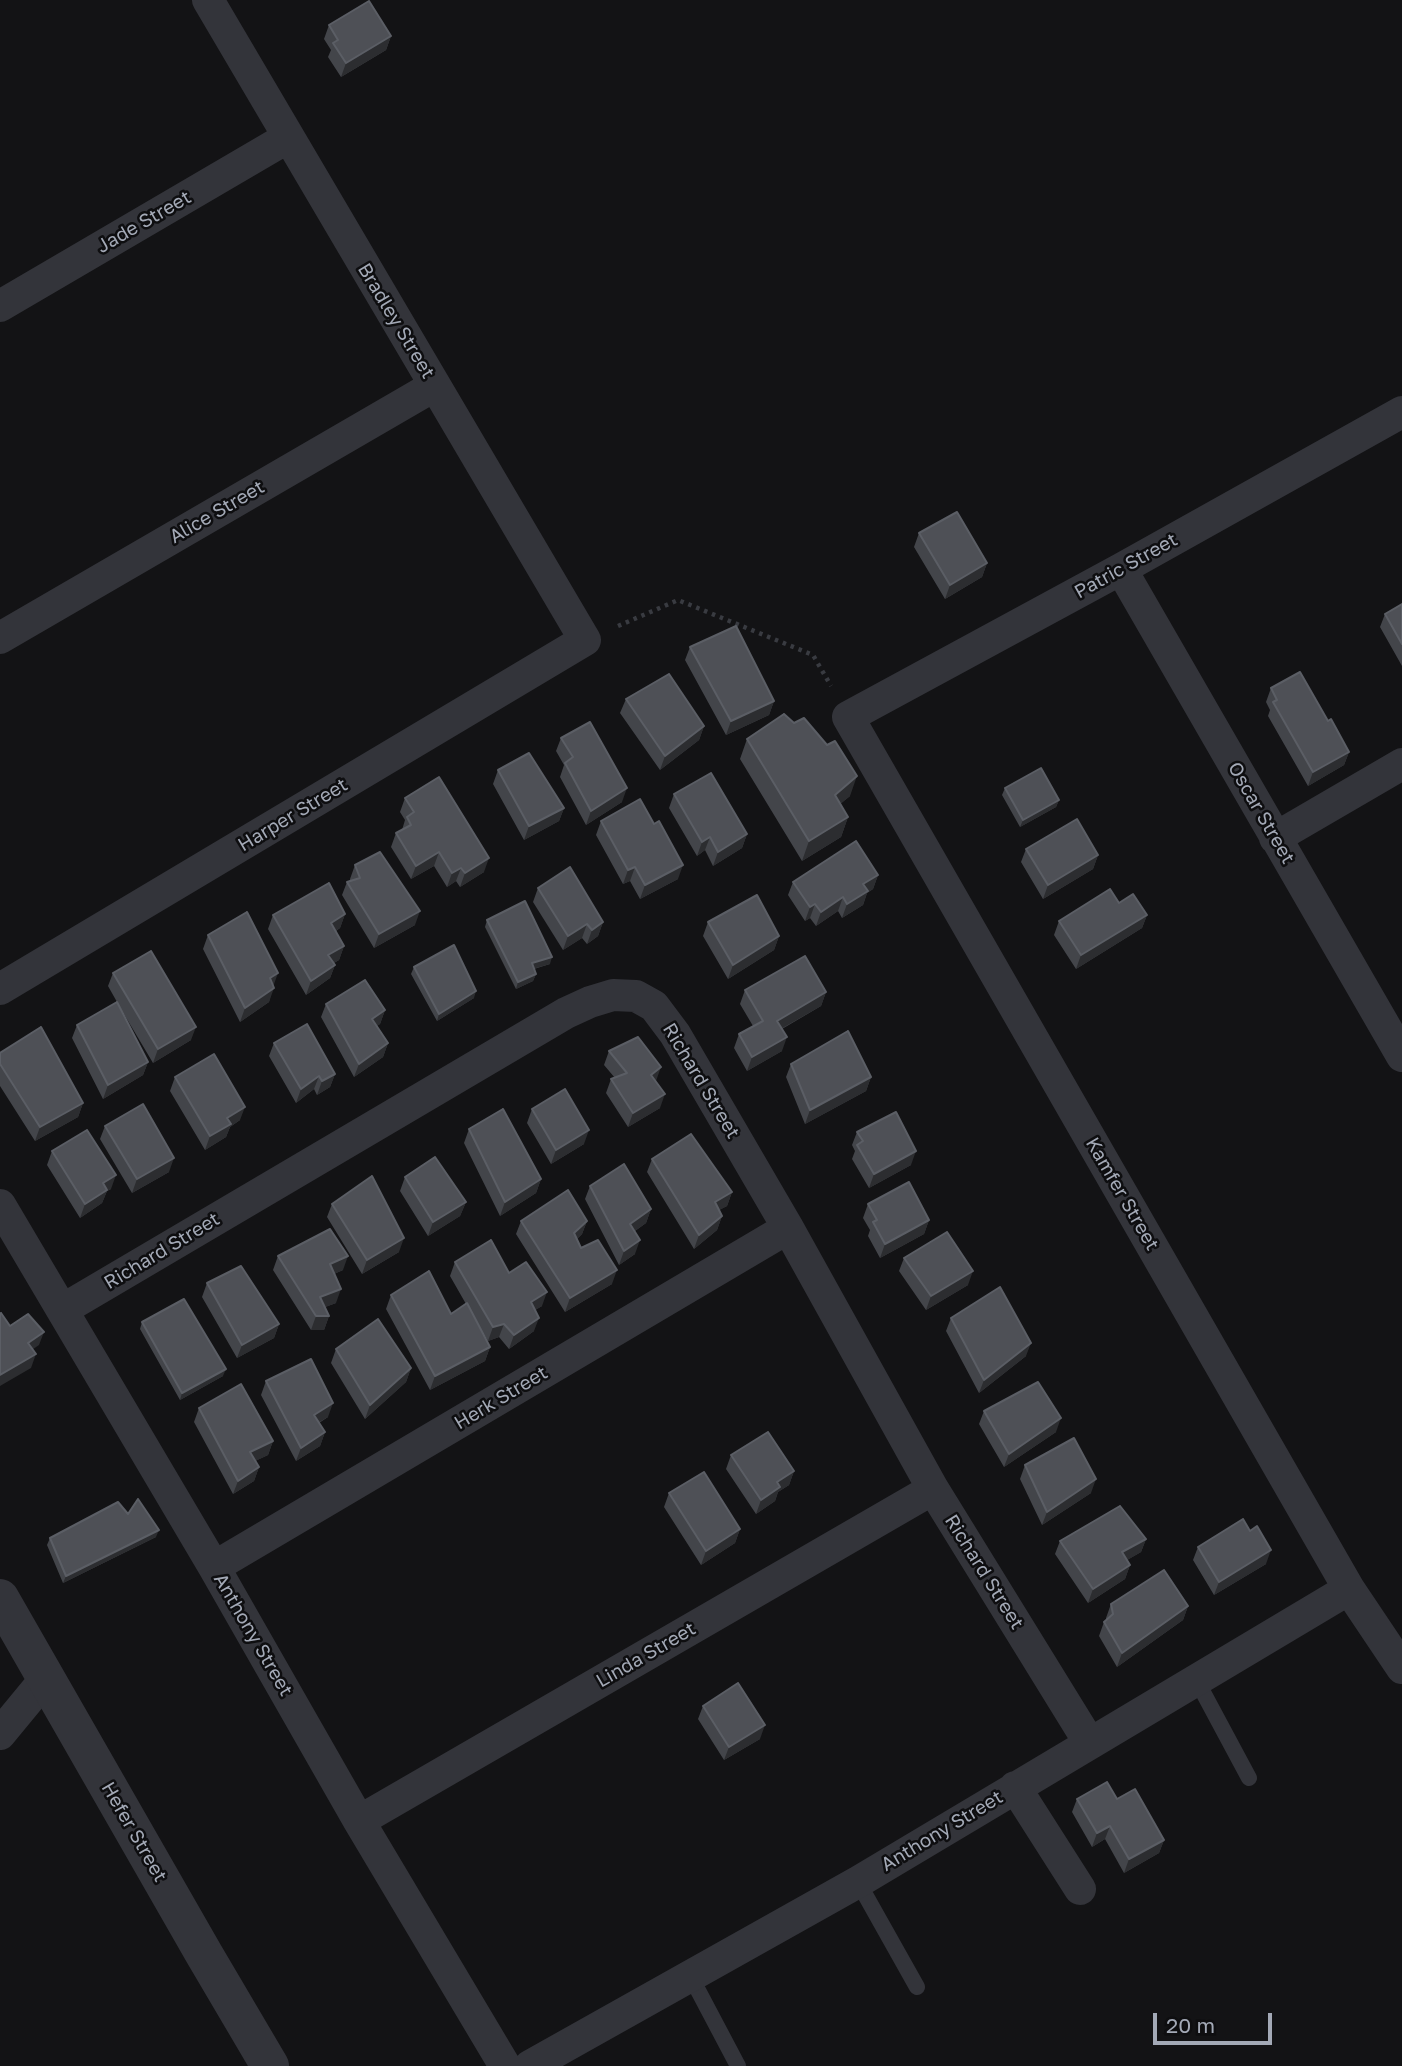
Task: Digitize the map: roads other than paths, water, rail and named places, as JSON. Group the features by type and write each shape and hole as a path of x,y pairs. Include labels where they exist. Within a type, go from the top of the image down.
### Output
{"street":[{"name":"Bradley Street","path":"208,0 585,640"},
{"name":"Jade Street","path":"0,306 287,138"},
{"name":"Alice Street","path":"0,638 434,386"},
{"name":"Patric Street","path":"848,717 1402,412"},
{"name":"Oscar Street","path":"1121,569 1402,1056"},
{"name":"Harper Street","path":"0,989 585,640"},
{"name":"Kamfer Street","path":"848,717 1349,1589 1402,1668"},
{"path":"1275,838 1402,764"},
{"name":"Richard Street","path":"62,1310 566,1013 613,995 636,996 654,1006 668,1025 788,1228 933,1489 1089,1742"},
{"name":"Anthony Street","path":"0,1205 505,2066"},
{"name":"Herk Street","path":"214,1567 788,1228"},
{"name":"Linda Street","path":"359,1821 933,1489"},
{"name":"Anthony Street","path":"530,2066 858,1882 1349,1589"},
{"name":"Hefer Street","path":"0,1598 270,2066"},
{"path":"0,1734 47,1677"},
{"path":"1015,1787 1080,1889"}],"lane":[{"path":"1197,1681 1249,1778"},
{"path":"858,1882 917,1987"},
{"path":"691,1977 738,2066"}]}
